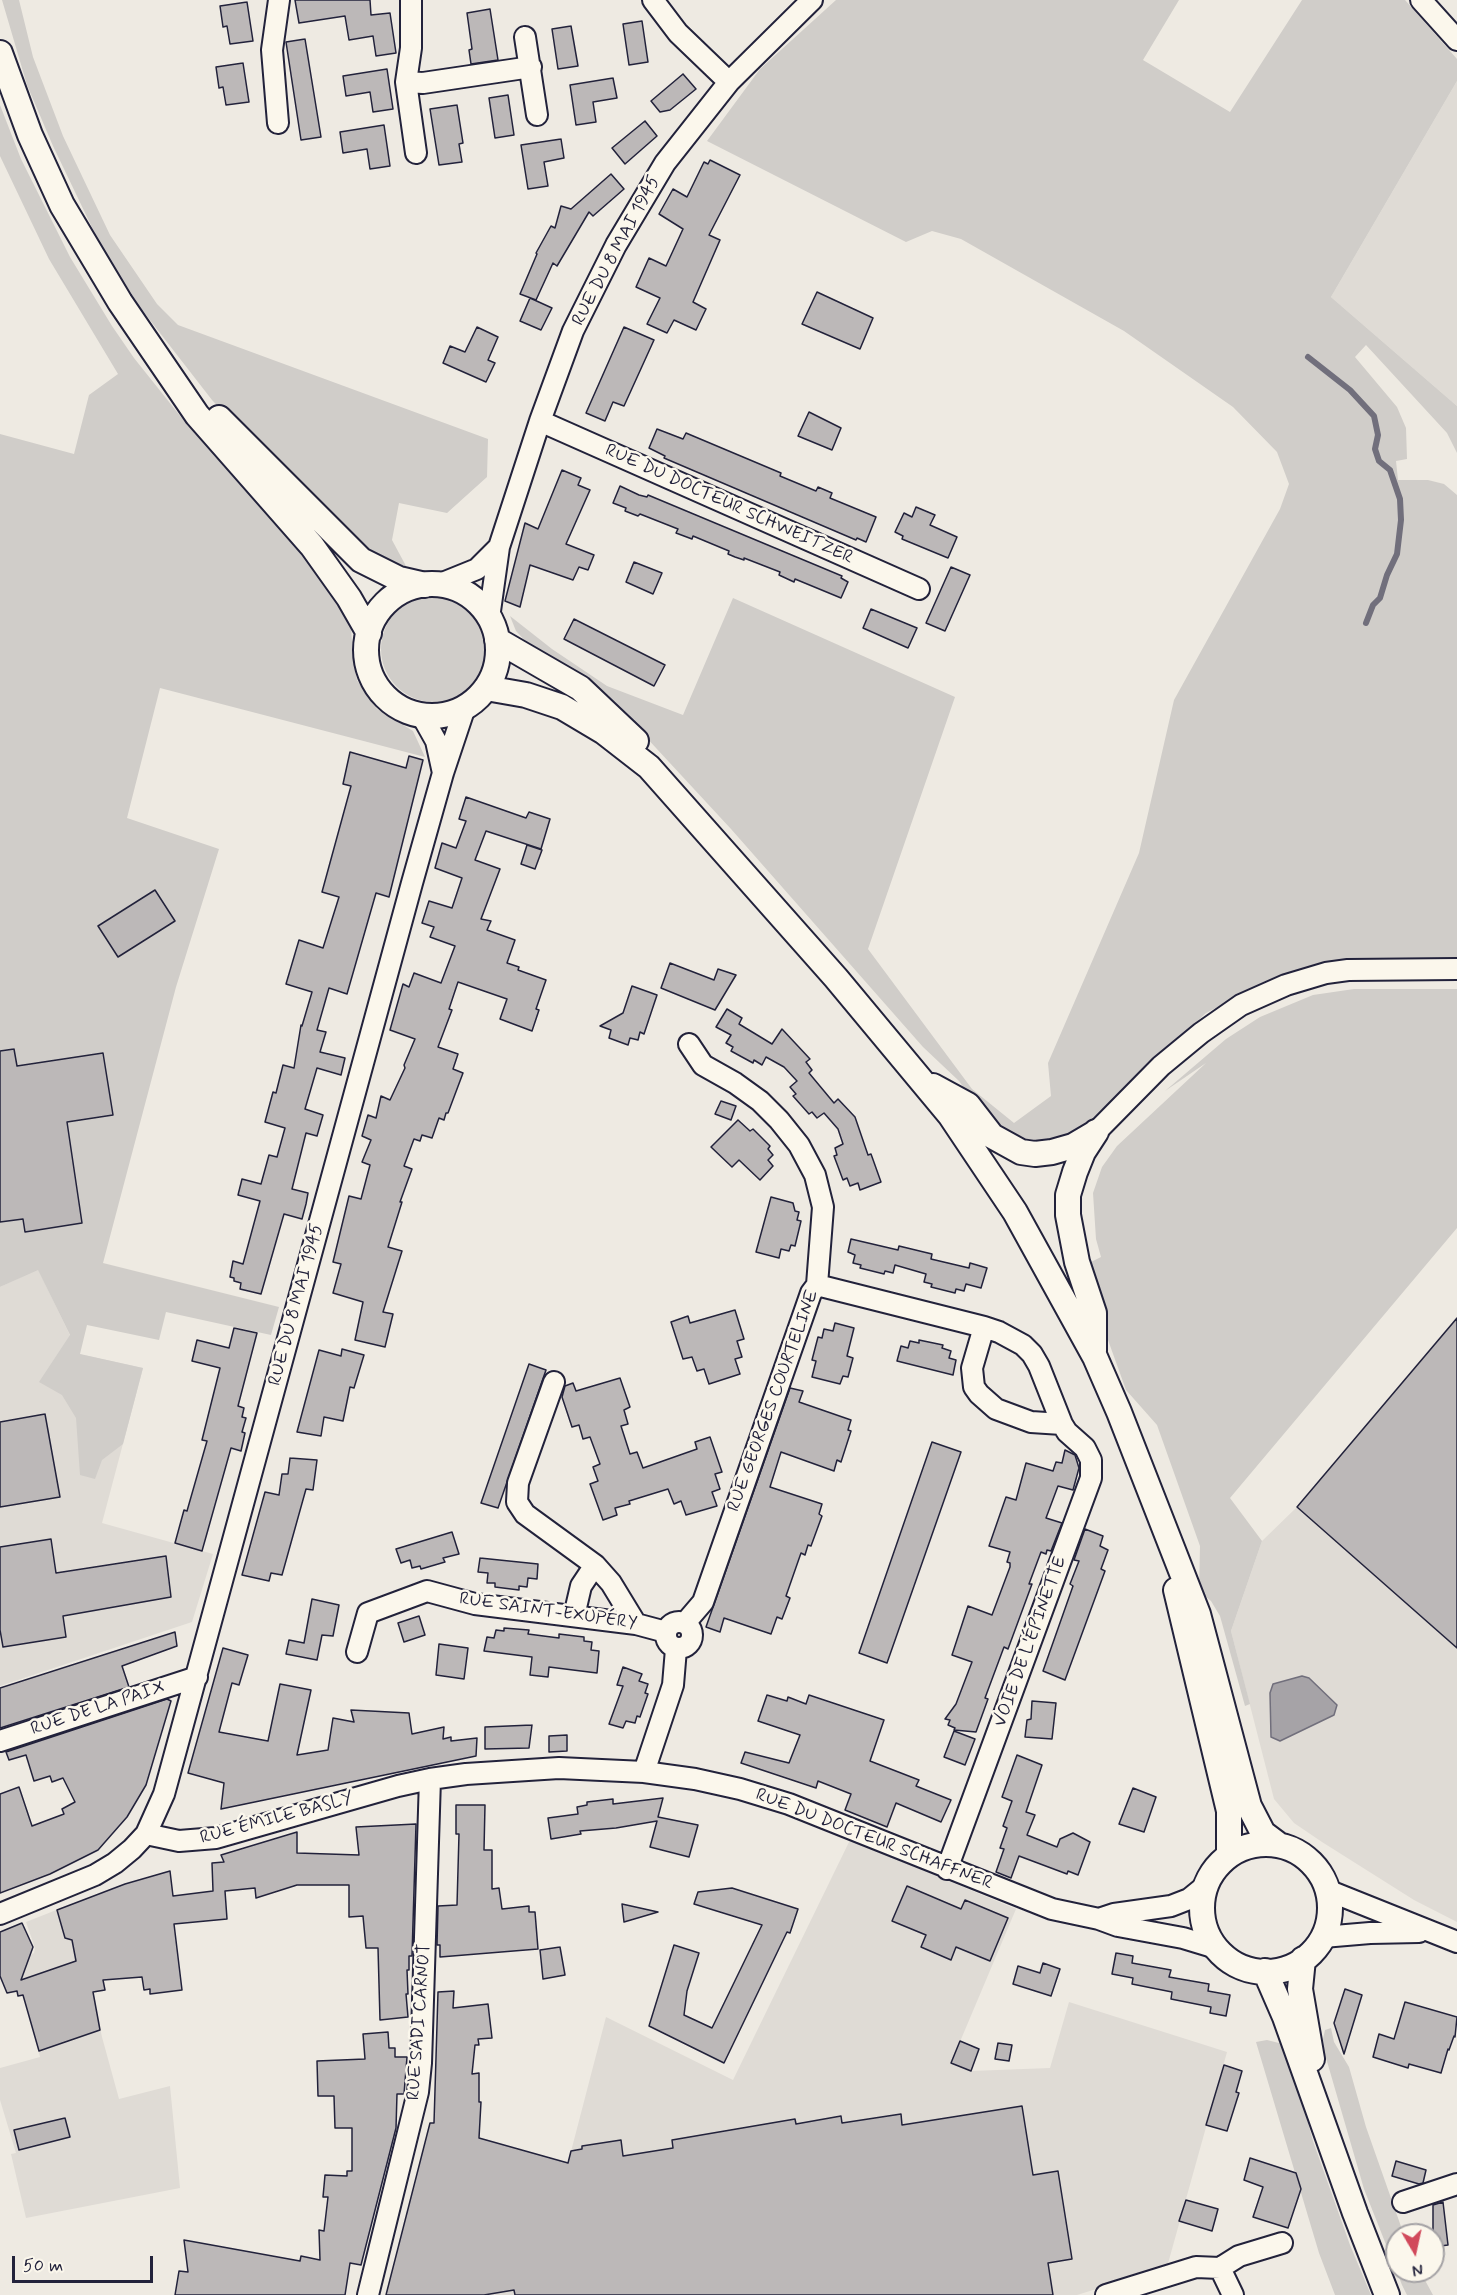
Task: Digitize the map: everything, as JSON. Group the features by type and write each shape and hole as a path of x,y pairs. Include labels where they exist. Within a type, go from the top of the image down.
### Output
{"main road":[{"path":"0,53 30,135 62,205 120,302 197,415 312,546 349,598 369,633"},
{"path":"154,352 361,560 399,579 452,588 467,594 481,605 493,629 496,665 486,688 476,699 465,708 441,716 422,716 403,710 387,700 373,682 367,663 366,643 372,621 381,607 406,590 430,586"},
{"path":"493,629 580,688 637,742 649,767"},
{"path":"486,688 526,695 562,707 604,732 649,767 836,978 950,1115 1015,1212 1095,1357 1119,1412 1198,1614 1249,1806 1263,1833 1279,1845 1304,1857 1318,1872 1327,1890 1329,1915 1323,1937 1303,1959 1279,1970 1254,1970 1233,1963 1216,1948 1209,1937 1202,1912 1205,1886 1211,1874 1229,1855 1248,1846 1279,1845"},
{"path":"921,1079 968,1105 992,1136 1021,1152 1035,1154 1052,1152 1073,1146 1096,1132"},
{"path":"1095,1357 1094,1313 1077,1262 1068,1195 1074,1172 1096,1132"},
{"path":"1167,1538 1180,1608 1229,1811 1229,1855"},
{"path":"1303,1959 1300,1989 1310,2041 1315,2101"},
{"path":"1265,1971 1285,2017 1387,2295"}],"street":[{"path":"278,123 272,50 279,0"},
{"path":"411,0 411,48 406,81 416,153"},
{"path":"653,0 678,33 729,82"},
{"name":"RUE DU 8 MAI 1945","path":"493,629 499,547 540,421 573,331 616,244 665,163 729,82 812,0"},
{"path":"1421,0 1457,40"},
{"path":"525,37 537,115"},
{"path":"406,81 423,83 531,67"},
{"name":"RUE DU DOCTEUR SCHWEITZER","path":"540,421 919,588"},
{"name":"RUE DU 8 MAI 1945","path":"430,586 477,569 499,547"},
{"name":"RUE DU 8 MAI 1945","path":"146,1834 156,1817 164,1794 443,773 465,708"},
{"name":"RUE DU 8 MAI 1945","path":"422,716 435,741 443,773"},
{"path":"1096,1132 1161,1066 1201,1033 1242,1005 1268,993 1326,973 1348,970 1457,969"},
{"name":"RUE GEORGES COURTELINE","path":"685,1623 703,1602 811,1293 817,1285 823,1207 815,1174 798,1145 779,1120 735,1083 703,1065 689,1044"},
{"path":"817,1285 984,1327 1011,1338 1032,1354 1062,1424 1031,1422 996,1409 979,1394 974,1387 972,1368 984,1327"},
{"path":"554,1382 518,1483 517,1503 525,1514 595,1565 611,1583 636,1624"},
{"name":"VOIE DE L'ÉPINETTE","path":"947,1869 1090,1478 1090,1454 1067,1432 1062,1424"},
{"path":"574,1616 581,1586 595,1565"},
{"name":"RUE SAINT-EXUPÉRY","path":"357,1652 368,1614 427,1591 475,1604 636,1624 666,1632"},
{"path":"685,1623 692,1631 692,1641 685,1647 676,1649 668,1642 666,1632 671,1624 685,1623"},
{"path":"644,1772 673,1685 676,1649"},
{"name":"RUE DE LA PAIX","path":"0,1741 197,1677"},
{"name":"RUE DU DOCTEUR SCHAFFNER","path":"430,1779 511,1770 559,1768 644,1772 694,1779 740,1789 789,1804 1052,1909 1099,1918 1118,1926 1183,1938 1216,1948"},
{"name":"RUE ÉMILE BASLY","path":"146,1834 179,1841 216,1838 430,1779"},
{"name":"RUE SADI CARNOT","path":"368,2295 418,2092 430,1779"},
{"path":"0,1914 96,1875 132,1849 146,1834"},
{"name":"RUE DU DOCTEUR SCHAFFNER","path":"1099,1918 1171,1906 1189,1899 1205,1886"},
{"path":"1327,1890 1427,1932 1457,1942"},
{"path":"1323,1937 1427,1932"},
{"path":"1403,2202 1457,2184"},
{"path":"1106,2295 1196,2267 1220,2268 1239,2256 1282,2243"},
{"path":"1220,2268 1233,2295"}],"shaded area":[{"path":"2,0 19,0 33,57 63,136 110,235 157,304 178,325 488,439 487,477 447,513 399,503 392,540 406,566 379,559 363,549 265,456 212,400 139,306 99,242 53,146 27,85"},
{"path":"836,0 1179,0 1143,60 1230,112 1302,0 1405,0 1457,59 1457,81 1331,297 1457,406 1457,453 1447,433 1366,345 1355,357 1397,407 1406,428 1407,459 1396,461 1398,480 1428,480 1444,484 1457,495 1457,959 1333,961 1270,980 1206,1013 1076,1133 1057,1144 1019,1144 977,1106 959,1081 923,1047 731,829 619,708 588,683 532,648 516,631 510,616 552,649 607,686 683,715 733,598 955,697 868,949 972,1089 1014,1123 1051,1096 1048,1063 1139,853 1174,700 1280,509 1289,484 1277,452 1233,407 1124,331 961,239 932,231 906,242 707,141 760,69"},
{"path":"1457,81 1457,406 1331,297"},
{"path":"0,105 21,159 70,257 112,326 134,358 181,417 302,554 341,605 351,626 357,680 377,709 413,731 425,757 160,688 127,818 219,849 176,987 103,1263 279,1307 271,1335 166,1312 159,1340 87,1325 80,1354 143,1368 123,1444 102,1460 95,1479 80,1475 76,1418 62,1395 39,1382 70,1335 38,1270 0,1287 0,434 74,454 89,395 118,374 49,259 0,156"},
{"path":"434,596 454,600 471,612 483,629 487,649 483,669 471,686 454,698 434,702 414,698 397,686 385,669 381,649 385,629 397,612 414,600"},
{"path":"1354,989 1457,989 1457,1228 1230,1498 1262,1541 1231,1631 1250,1704 1245,1706 1220,1616 1211,1601 1199,1591 1200,1546 1157,1425 1126,1390 1085,1265 1101,1257 1096,1239 1093,1193 1102,1167 1117,1146 1206,1063 1165,1091 1226,1039 1260,1017 1313,995"},
{"path":"38,1269 79,1354 143,1368 102,1523 213,1554 192,1622 0,1686 0,1287"},
{"path":"1457,1318 1457,1922 1414,1900 1322,1842 1294,1823 1274,1799 1231,1631 1262,1541 1297,1507"},
{"path":"1302,1676 1309,1678 1337,1705 1334,1715 1280,1741 1271,1737 1270,1693 1273,1684"},
{"path":"850,1840 1016,1909 951,2063 971,2071 1050,2068 1069,2002 1227,2052 1167,2267 1077,2295 386,2295 430,2125 568,2163 606,2017 733,2080"},
{"path":"74,1903 102,2037 119,2099 170,2086 180,2188 26,2218 11,2154 16,2153 0,2100 0,2068 40,2057 16,1970 27,1957 34,1953 35,1948 26,1922"},
{"path":"1331,2028 1334,2042 1349,2067 1366,2127 1400,2223 1385,2223 1385,2242 1364,2189 1324,2051 1325,2030"},
{"path":"1267,2040 1287,2045 1313,2141 1350,2245 1371,2295 1335,2295 1319,2253 1256,2042"},
{"path":"1401,2283 1426,2283 1433,2295 1407,2295"}],"building":[{"path":"295,0 370,0 371,15 390,13 396,53 376,56 373,36 349,40 345,16 299,23"},
{"path":"247,2 253,41 230,44 227,26 223,27 220,6"},
{"path":"490,9 498,60 471,64 469,50 472,49 467,13"},
{"path":"642,21 648,62 629,65 623,24"},
{"path":"571,26 578,66 558,69 552,29"},
{"path":"305,39 321,137 301,140 286,42"},
{"path":"243,63 249,102 226,105 223,87 219,88 216,67"},
{"path":"387,69 393,109 373,112 370,92 346,96 343,76"},
{"path":"683,74 696,89 670,110 660,112 651,101"},
{"path":"613,78 617,98 593,102 596,122 576,125 570,85"},
{"path":"508,95 514,135 495,138 489,98"},
{"path":"457,105 463,143 459,144 462,162 439,165 430,109"},
{"path":"645,121 657,136 625,164 612,148"},
{"path":"384,125 390,166 370,169 367,149 343,153 340,132"},
{"path":"561,139 564,158 544,162 548,186 528,189 521,145"},
{"path":"710,160 740,175 709,235 720,240 693,302 706,309 696,330 674,320 667,333 647,324 660,298 636,287 649,258 666,266 683,229 659,214 673,189 687,197 704,162 708,164"},
{"path":"611,174 624,189 593,216 589,212 557,266 553,263 536,300 520,294 536,253 551,226 555,228 561,206 571,209"},
{"path":"817,292 873,318 860,349 802,324"},
{"path":"530,298 552,308 541,330 520,321"},
{"path":"477,327 498,337 488,360 495,363 486,382 443,363 450,346 465,352"},
{"path":"624,327 654,340 624,406 613,402 605,421 586,413"},
{"path":"809,412 841,428 832,450 798,436"},
{"path":"657,429 683,439 686,433 781,473 780,476 816,491 818,487 832,493 830,498 876,517 866,542 857,538 856,540 664,458 665,456 649,448"},
{"path":"562,470 581,478 578,485 590,490 566,544 594,555 588,570 579,567 573,580 530,565 520,607 505,601 525,523 538,529"},
{"path":"620,486 639,495 647,497 648,495 842,576 841,578 848,582 841,598 795,579 794,582 779,575 780,572 744,558 744,560 735,557 728,554 729,551 693,536 692,539 676,533 678,529 640,514 638,516 625,511 626,508 613,503"},
{"path":"916,507 935,515 930,525 957,537 948,558 902,539 903,536 895,532 904,513 912,517"},
{"path":"634,562 662,573 653,594 626,582"},
{"path":"951,567 970,575 945,631 926,623"},
{"path":"871,609 917,628 908,648 863,628"},
{"path":"574,619 665,665 654,686 564,639"},
{"path":"350,752 406,768 409,756 423,760 389,897 376,893 347,994 329,988 317,1030 326,1032 320,1052 345,1058 341,1075 317,1068 305,1109 323,1115 317,1136 306,1133 292,1189 308,1193 306,1204 302,1219 284,1214 261,1294 240,1289 241,1283 230,1277 233,1261 243,1264 260,1201 238,1195 242,1179 261,1184 269,1155 277,1157 285,1128 265,1122 283,1065 294,1068 301,1025 312,992 286,984 299,940 323,948 339,897 322,892 351,786 343,784"},
{"path":"466,797 526,818 529,812 550,819 541,849 486,831 475,860 500,869 481,919 491,921 487,930 515,940 507,963 519,967 518,970 546,980 536,1009 539,1010 532,1031 500,1019 507,999 458,982 449,1009 452,1010 438,1047 458,1054 453,1069 463,1073 444,1120 439,1118 432,1138 422,1135 420,1141 414,1139 404,1166 412,1169 388,1247 402,1251 383,1312 393,1314 385,1347 355,1340 363,1302 333,1293 341,1264 333,1262 349,1196 361,1199 370,1165 362,1162 371,1140 362,1136 368,1115 376,1118 381,1096 390,1100 415,1039 390,1030 403,984 409,987 414,973 441,983 455,946 430,937 434,927 422,923 429,901 452,908 462,878 435,868 442,843 456,848 466,821 459,819"},
{"path":"527,845 542,850 535,869 521,864"},
{"path":"155,890 175,921 118,957 98,926"},
{"path":"670,963 714,980 718,969 736,975 715,1010 661,988"},
{"path":"632,986 657,995 644,1034 640,1032 638,1040 630,1038 628,1045 609,1038 611,1030 600,1026 623,1013"},
{"path":"727,1009 742,1018 739,1024 772,1044 782,1029 810,1059 806,1062 812,1070 809,1073 834,1103 838,1099 855,1117 868,1155 871,1154 881,1182 860,1190 858,1183 850,1186 847,1178 843,1180 834,1156 837,1155 835,1148 843,1144 838,1129 824,1113 817,1118 812,1112 809,1114 793,1096 796,1094 790,1087 797,1081 784,1067 766,1057 762,1065 754,1060 753,1063 731,1051 733,1047 726,1043 731,1035 716,1027"},
{"path":"14,1049 17,1066 103,1053 113,1115 67,1122 82,1223 25,1232 23,1219 0,1222 0,1051"},
{"path":"721,1101 736,1106 731,1120 715,1114"},
{"path":"738,1120 750,1131 753,1129 770,1146 768,1149 773,1155 768,1160 773,1166 760,1180 739,1160 732,1167 711,1147"},
{"path":"771,1197 793,1203 795,1211 799,1212 797,1220 801,1221 795,1246 791,1245 789,1251 781,1249 779,1258 756,1252"},
{"path":"851,1239 898,1250 899,1246 932,1254 931,1259 969,1268 970,1263 987,1268 981,1288 966,1284 964,1291 956,1289 955,1293 931,1287 932,1284 924,1282 926,1274 895,1265 893,1273 885,1271 884,1274 860,1268 861,1265 853,1263 855,1255 848,1252"},
{"path":"735,1310 744,1339 737,1341 742,1357 735,1359 740,1374 709,1384 704,1369 697,1371 692,1357 683,1359 671,1322 688,1316 690,1323"},
{"path":"1457,1318 1457,1648 1297,1507"},
{"path":"835,1323 854,1328 847,1356 853,1358 848,1377 843,1376 840,1384 812,1377 816,1361 812,1360 818,1337 822,1338 824,1329 833,1331"},
{"path":"234,1328 257,1333 238,1406 244,1408 242,1417 246,1418 242,1432 245,1433 241,1451 231,1448 202,1551 175,1543 184,1510 187,1511 207,1441 202,1440 220,1368 192,1361 197,1340 229,1348"},
{"path":"919,1340 943,1345 942,1348 951,1351 949,1358 956,1360 953,1375 897,1361 901,1346 908,1348 910,1341 919,1343"},
{"path":"342,1349 364,1355 354,1388 350,1387 343,1421 324,1417 321,1436 297,1432 319,1350 341,1356"},
{"path":"529,1364 546,1370 498,1508 481,1503"},
{"path":"620,1378 630,1407 624,1410 628,1424 621,1426 630,1454 637,1452 643,1468 697,1449 695,1442 710,1437 722,1472 715,1474 720,1489 712,1492 717,1506 686,1515 681,1501 674,1504 668,1489 629,1501 630,1504 615,1508 617,1515 603,1520 590,1484 598,1481 593,1467 600,1464 590,1437 583,1439 579,1425 572,1427 562,1397 565,1386 573,1383 576,1391"},
{"path":"790,1388 803,1391 799,1402 851,1420 848,1430 851,1431 841,1462 837,1460 834,1471 781,1452 770,1487 822,1504 819,1514 822,1516 811,1546 808,1545 805,1555 801,1553 786,1596 790,1598 782,1619 777,1617 771,1634 724,1618 720,1632 706,1627"},
{"path":"45,1414 60,1497 0,1507 0,1422"},
{"path":"932,1442 961,1452 887,1663 859,1653"},
{"path":"1065,1450 1075,1455 1079,1468 1073,1490 1058,1486 1046,1518 1062,1523 1051,1551 1047,1550 1046,1554 1041,1552 1008,1649 1004,1647 985,1698 988,1699 976,1732 954,1730 955,1728 948,1725 950,1720 945,1719 956,1704 972,1662 952,1655 968,1606 992,1615 1010,1567 1010,1563 1007,1562 1010,1552 989,1546 1006,1497 1016,1500 1026,1463 1053,1471 1056,1462 1062,1463"},
{"path":"290,1458 317,1460 313,1490 306,1489 282,1575 271,1573 269,1581 242,1575 265,1492 279,1495 282,1474 288,1474"},
{"path":"1085,1529 1103,1536 1100,1546 1108,1550 1101,1569 1105,1571 1065,1680 1043,1671 1073,1586 1070,1584 1079,1561 1074,1560"},
{"path":"452,1532 459,1554 443,1558 445,1562 421,1569 420,1566 412,1568 410,1560 401,1563 396,1549"},
{"path":"51,1539 56,1573 166,1556 171,1597 63,1616 66,1637 3,1647 0,1630 0,1547"},
{"path":"480,1558 538,1564 537,1579 528,1578 527,1587 519,1586 519,1590 495,1587 495,1583 487,1583 488,1573 478,1572"},
{"path":"312,1599 339,1605 333,1636 322,1635 317,1660 286,1654 289,1640 304,1643"},
{"path":"419,1616 425,1635 404,1642 398,1623"},
{"path":"504,1628 529,1630 528,1634 559,1638 559,1634 584,1637 584,1641 592,1642 591,1650 599,1651 597,1673 549,1667 548,1677 530,1675 532,1657 484,1651 487,1637 494,1638 496,1630 504,1631"},
{"path":"175,1632 177,1646 122,1666 129,1687 0,1728 0,1688"},
{"path":"439,1644 468,1648 464,1679 436,1675"},
{"path":"223,1648 248,1655 239,1685 232,1683 219,1732 268,1741 280,1684 311,1690 297,1755 328,1750 333,1718 354,1722 351,1710 409,1713 412,1734 444,1727 443,1739 451,1737 451,1741 477,1738 476,1756 221,1809 224,1783 188,1773"},
{"path":"623,1667 642,1674 639,1681 648,1684 645,1693 648,1694 640,1717 637,1716 635,1723 626,1721 623,1728 609,1724 623,1686 617,1685"},
{"path":"767,1695 787,1701 788,1697 806,1704 809,1695 884,1720 870,1761 919,1780 916,1786 951,1800 941,1822 896,1803 887,1827 845,1810 851,1794 818,1781 816,1788 741,1763 745,1752 789,1763 800,1735 758,1721"},
{"path":"167,1699 171,1701 146,1785 127,1817 98,1850 50,1874 0,1893 0,1794 19,1787 32,1826 64,1814 62,1809 75,1802 63,1778 52,1782 50,1776 34,1781 26,1755 9,1760 6,1752"},
{"path":"1032,1701 1056,1703 1052,1739 1025,1737 1027,1720 1031,1719"},
{"path":"532,1725 529,1748 485,1749 485,1727"},
{"path":"954,1731 975,1739 965,1765 944,1757"},
{"path":"567,1735 567,1751 549,1752 549,1736"},
{"path":"1017,1755 1042,1765 1026,1812 1035,1815 1027,1835 1057,1847 1060,1839 1073,1833 1090,1842 1078,1875 1068,1871 1067,1874 1019,1856 1011,1878 996,1872 1004,1849 1000,1848 1007,1828 1003,1826 1012,1801 1002,1797"},
{"path":"1133,1788 1156,1797 1144,1832 1119,1824"},
{"path":"663,1798 658,1817 698,1825 689,1857 650,1847 657,1821 580,1831 581,1834 551,1839 548,1818 578,1814 577,1807 587,1805 587,1802 613,1799 613,1804"},
{"path":"456,1805 485,1805 484,1850 492,1850 492,1889 499,1888 502,1909 529,1906 529,1912 535,1912 538,1949 440,1957 440,1945 437,1945 438,1906 457,1905 459,1834 456,1834"},
{"path":"416,1824 412,1956 409,1956 408,1994 406,1994 408,2017 380,2020 378,1948 366,1948 363,1916 349,1917 349,1885 297,1885 256,1898 255,1888 225,1891 227,1919 174,1924 182,1990 150,1994 150,1989 144,1990 142,1977 103,1980 105,1990 93,1992 100,2030 39,2051 23,1995 18,1996 17,1991 7,1993 0,1976 0,1932 22,1923 33,1947 21,1980 76,1961 72,1940 65,1938 57,1910 125,1884 170,1871 173,1896 213,1891 212,1863 224,1862 221,1855 297,1832 297,1853 359,1855 356,1827"},
{"path":"907,1886 961,1909 965,1900 1008,1918 990,1961 956,1947 951,1960 921,1947 926,1935 892,1921"},
{"path":"732,1888 798,1909 790,1933 787,1932 724,2063 649,2026 674,1945 699,1953 687,1991 684,2015 712,2028 762,1925 694,1904 698,1892"},
{"path":"622,1904 658,1912 624,1922"},
{"path":"560,1947 565,1975 543,1979 540,1950"},
{"path":"1116,1953 1133,1956 1132,1963 1171,1970 1169,1977 1209,1984 1208,1991 1230,1995 1226,2016 1210,2013 1211,2007 1171,1999 1172,1992 1132,1984 1133,1978 1112,1974"},
{"path":"1043,1963 1060,1969 1051,1996 1013,1984 1018,1966 1040,1973"},
{"path":"1345,1989 1362,1995 1344,2054 1334,2023"},
{"path":"454,1991 453,2008 488,2004 492,2038 478,2039 479,2045 475,2045 472,2074 479,2073 479,2102 481,2102 479,2138 568,2163 571,2151 582,2149 582,2146 621,2140 623,2156 673,2148 672,2140 795,2119 796,2124 841,2116 842,2123 901,2114 902,2125 1022,2106 1033,2175 1058,2171 1072,2259 1048,2263 1053,2295 515,2295 514,2290 484,2295 386,2295 430,2123 434,2123 438,1992"},
{"path":"1405,2002 1457,2017 1455,2037 1448,2049 1441,2073 1409,2064 1408,2068 1373,2057 1379,2034 1394,2039"},
{"path":"388,2032 389,2048 395,2048 395,2057 407,2057 404,2094 397,2094 396,2128 361,2265 350,2263 345,2295 175,2295 179,2271 188,2272 184,2240 300,2261 301,2256 320,2260 319,2230 324,2231 328,2197 323,2197 325,2175 347,2176 347,2171 352,2171 352,2128 335,2128 334,2096 318,2096 317,2061 365,2059 363,2034"},
{"path":"960,2041 979,2049 971,2071 951,2063"},
{"path":"998,2043 1012,2045 1009,2061 995,2059"},
{"path":"1224,2065 1242,2071 1236,2092 1239,2093 1227,2131 1206,2125"},
{"path":"65,2118 70,2137 19,2150 14,2130"},
{"path":"1250,2158 1296,2173 1301,2189 1288,2228 1253,2217 1263,2187 1244,2180"},
{"path":"1396,2161 1426,2170 1423,2183 1419,2184 1392,2176"},
{"path":"1186,2200 1218,2209 1212,2231 1179,2221"},
{"path":"1443,2202 1448,2245 1445,2245 1445,2223 1433,2223 1433,2205"}],"waterway":[{"path":"1308,357 1350,390 1374,416 1378,435 1375,449 1379,461 1390,470 1400,499 1401,520 1397,554 1380,598 1373,605 1366,623"}]}
